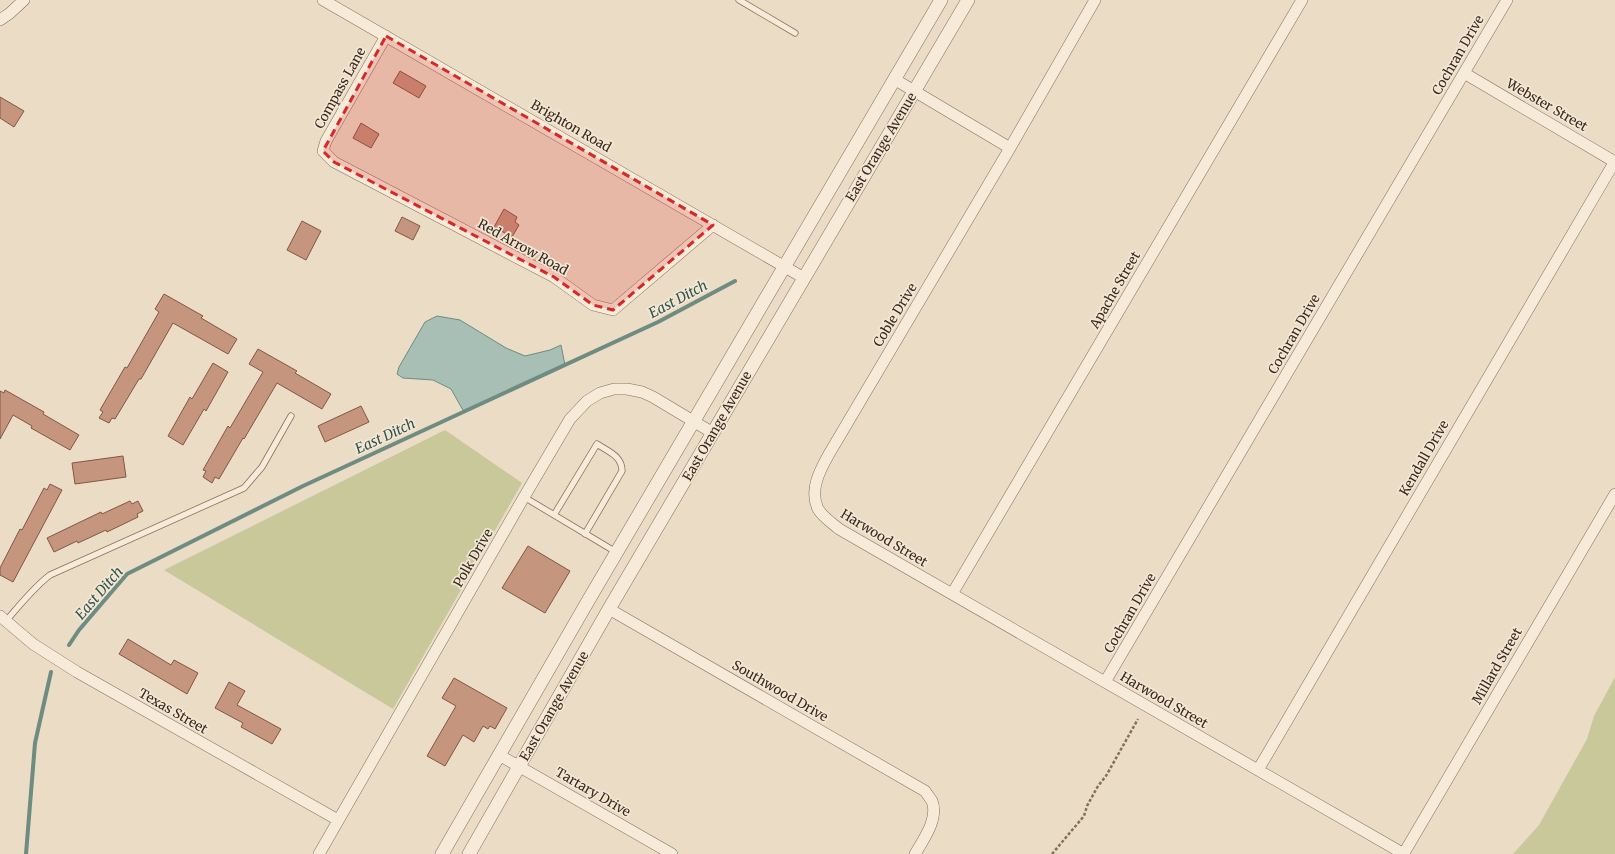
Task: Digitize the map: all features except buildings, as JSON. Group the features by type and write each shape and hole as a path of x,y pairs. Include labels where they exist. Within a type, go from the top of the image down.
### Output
{"street":[{"path":"0,20 10,14 24,0"},
{"name":"Brighton Road","path":"323,0 713,224 804,278"},
{"name":"East Orange Avenue","path":"442,854 784,266 941,0"},
{"name":"East Orange Avenue","path":"469,854 609,609 968,0"},
{"name":"Coble Drive","path":"816,501 817,480 825,461 1096,0"},
{"name":"Apache Street","path":"952,594 1302,0"},
{"name":"Cochran Drive","path":"1105,682 1507,0"},
{"name":"Compass Lane","path":"326,154 323,151 326,141 386,36"},
{"name":"Webster Street","path":"1464,73 1615,161"},
{"path":"894,80 1010,148"},
{"name":"Red Arrow Road","path":"326,154 334,162 554,277 593,305 613,310 713,224"},
{"name":"Kendall Drive","path":"1258,770 1615,161"},
{"name":"Polk Drive","path":"319,854 570,418 587,401 600,393 627,389 642,392 713,433"},
{"name":"Millard Street","path":"1404,854 1615,494"},
{"name":"Harwood Street","path":"816,501 824,517 839,529 1404,854"},
{"name":"Southwood Drive","path":"609,609 925,791 932,802 934,818 915,854"},
{"name":"Texas Street","path":"3,619 33,644 77,672 338,820"},
{"name":"Tartary Drive","path":"499,755 672,854"}],"lane":[{"path":"738,0 795,33"},
{"path":"3,619 50,575 244,488 262,467 291,416"},
{"path":"554,515 597,444 618,457 622,465 622,471 586,534"},
{"path":"524,497 617,552"}],"path":[{"path":"1052,854 1084,816 1087,806 1098,786 1106,776 1138,719"}],"highlighted area":[{"path":"386,36 713,225 613,310 593,305 554,277 334,162 323,151"}],"green space":[{"path":"445,430 522,483 393,709 164,570"},
{"path":"1615,677 1615,854 1513,854 1539,825 1587,739 1594,716"}],"shaded area":[{"path":"437,316 460,320 506,348 525,356 550,350 561,345 565,365 464,412 451,389 433,380 403,378 397,374 399,367 425,322"}],"waterway":[{"name":"East Ditch","path":"69,645 79,630 127,574 303,486 658,322 735,281"},
{"name":"East Ditch","path":"26,854 35,743 51,672"}]}
